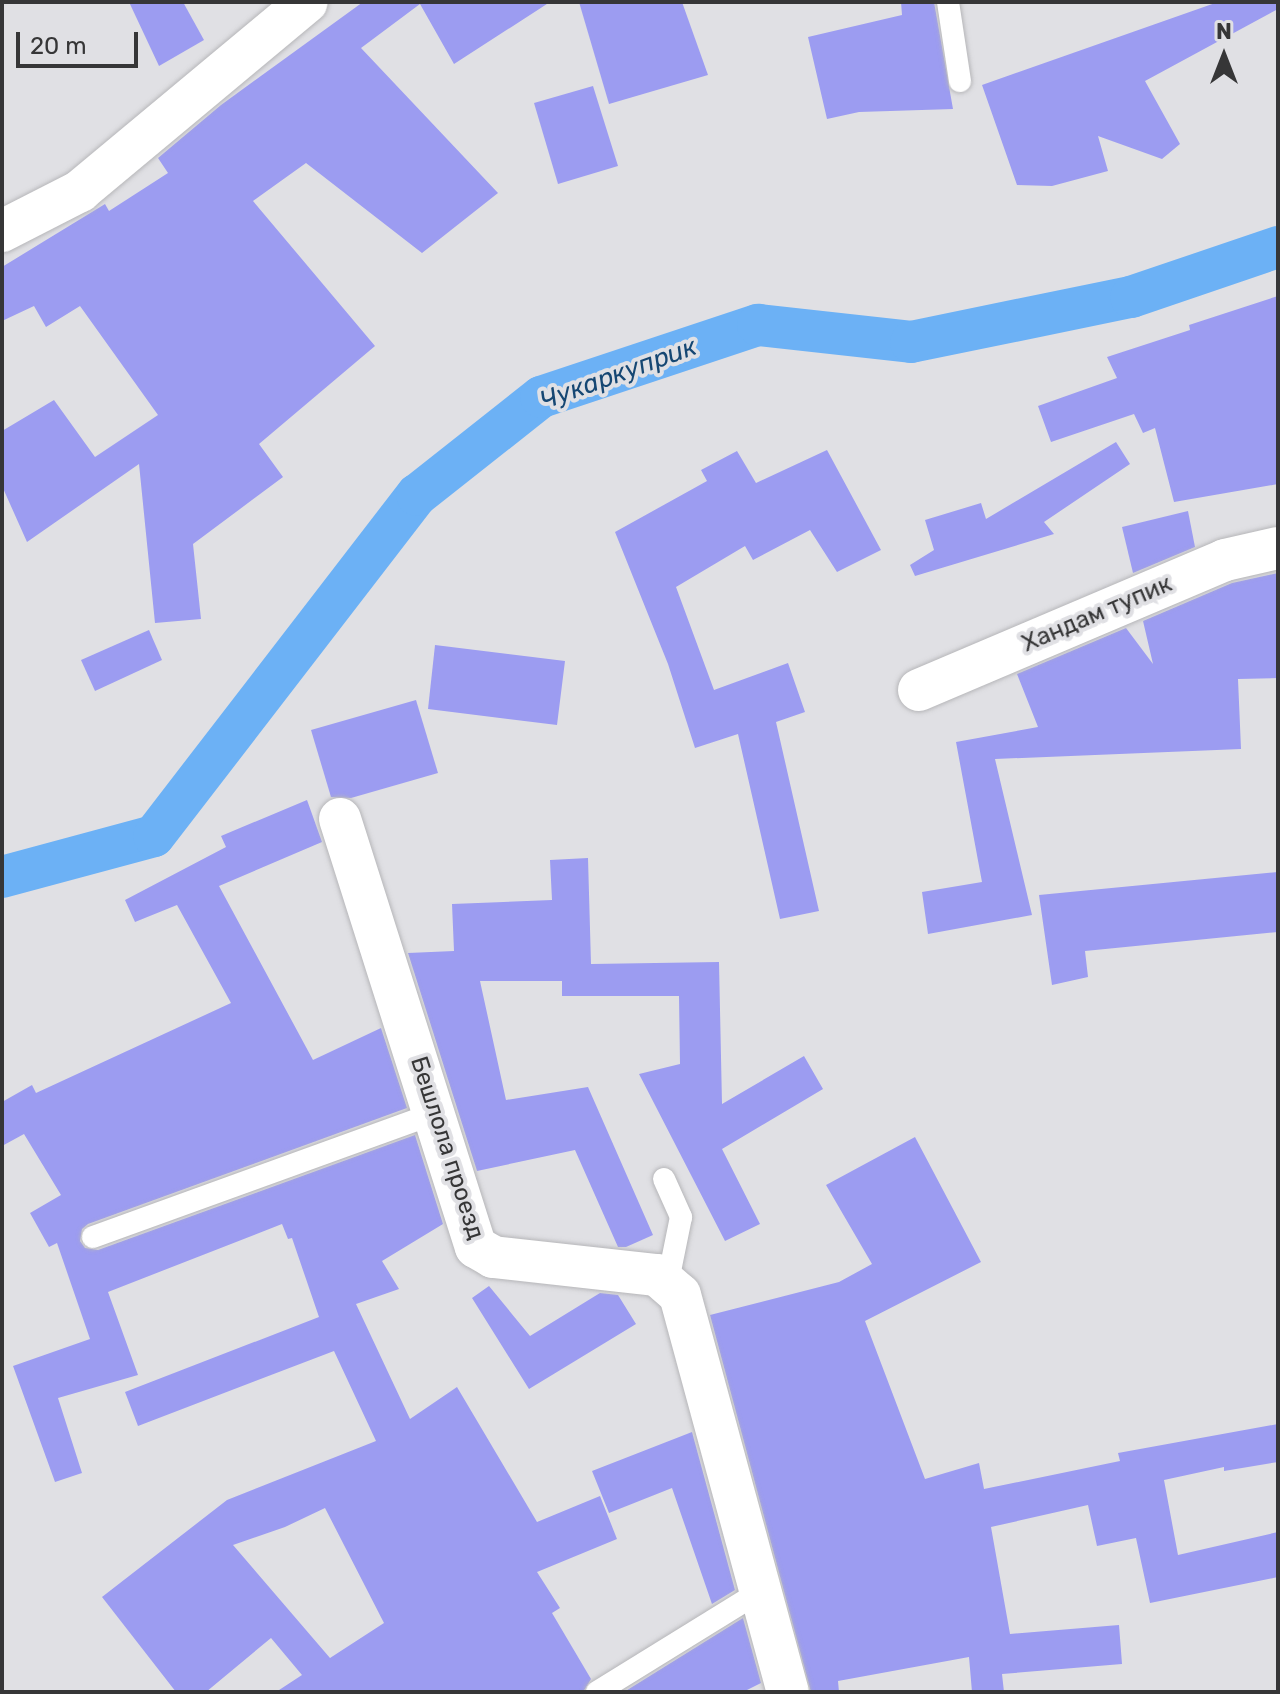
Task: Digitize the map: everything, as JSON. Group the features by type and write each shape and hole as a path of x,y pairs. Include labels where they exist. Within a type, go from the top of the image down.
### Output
{"street":[{"path":"2,231 80,191 307,2"},
{"name":"Хандам тупик","path":"919,690 1225,560 1278,548"},
{"name":"Бешлола проезд","path":"340,819 476,1247 484,1254 657,1275 668,1281"},
{"path":"668,1281 680,1295 788,1692"}],"lane":[{"path":"948,2 960,81"},
{"path":"93,1237 435,1113"},
{"path":"664,1179 681,1217 668,1281"},
{"path":"597,1692 762,1590"}],"building":[{"path":"129,2 183,2 204,40 159,66"},
{"path":"363,2 550,2 454,64 420,4 361,48 498,193 422,253 306,163 253,201 375,346 259,444 283,477 193,544 201,619 155,623 139,464 27,542 2,486 2,431 54,400 95,457 158,415 80,306 46,327 34,306 2,321 2,267 105,204 109,211 168,173 158,158 221,105"},
{"path":"579,2 682,2 708,75 609,104"},
{"path":"901,2 934,2 953,109 859,112 827,119 808,37 902,15"},
{"path":"1218,2 1278,2 1278,9 1145,81 1180,144 1162,159 1098,136 1108,171 1052,186 1017,185 982,85"},
{"path":"593,86 618,166 558,184 534,103"},
{"path":"1278,296 1278,484 1174,502 1155,428 1143,433 1134,414 1051,442 1038,406 1117,378 1107,357 1190,330 1189,325"},
{"path":"1116,442 1130,464 1044,522 1054,534 915,576 910,565 934,550 925,520 981,503 986,519"},
{"path":"827,450 881,550 837,572 810,530 753,560 745,546 676,587 714,690 788,663 805,712 776,722 819,911 780,919 738,734 695,748 668,664 615,532 707,481 701,470 737,451 756,483"},
{"path":"1188,511 1195,547 1133,573 1122,527"},
{"path":"1278,573 1278,678 1238,679 1241,749 995,759 1032,915 928,934 922,892 982,882 956,742 1038,727 1017,674 1126,628 1153,664 1143,621 1232,583"},
{"path":"149,630 162,660 95,691 81,660"},
{"path":"435,645 565,661 557,725 428,709"},
{"path":"416,700 438,773 351,798 331,797 311,730"},
{"path":"307,800 322,842 219,886 313,1060 381,1028 407,1108 88,1224 82,1229 80,1241 85,1248 98,1250 415,1135 443,1224 382,1261 399,1289 356,1304 410,1419 457,1387 537,1522 600,1496 617,1539 537,1572 560,1608 552,1613 591,1679 583,1692 276,1692 302,1675 271,1638 206,1692 176,1692 102,1597 227,1500 376,1441 334,1351 138,1426 125,1392 319,1317 292,1238 288,1239 282,1224 108,1292 138,1375 58,1398 82,1473 55,1482 13,1366 90,1339 57,1243 49,1247 30,1213 61,1195 24,1134 2,1146 2,1102 32,1085 36,1093 231,1003 177,905 135,922 125,900 226,847 221,836","holes":["325,1508 384,1623 330,1658 233,1545 285,1527"]},
{"path":"588,858 591,964 719,962 722,1104 804,1056 823,1089 722,1149 760,1224 725,1241 639,1074 680,1064 679,996 562,996 562,981 480,981 506,1100 588,1087 653,1235 626,1247 618,1247 575,1150 477,1171 408,953 454,951 452,904 552,900 550,860"},
{"path":"1278,872 1278,932 1085,951 1088,977 1052,985 1039,895"},
{"path":"915,1137 981,1262 865,1321 925,1479 979,1463 984,1489 1120,1461 1118,1453 1278,1424 1278,1462 1224,1471 1224,1467 1164,1480 1178,1555 1278,1532 1278,1577 1150,1603 1136,1538 1097,1546 1088,1505 991,1527 1010,1634 1119,1625 1122,1664 1002,1674 1004,1692 972,1692 969,1657 838,1681 839,1692 811,1692 710,1315 839,1282 872,1264 826,1185"},
{"path":"489,1286 530,1336 600,1293 618,1295 636,1324 529,1389 472,1298"},
{"path":"692,1432 735,1590 712,1604 672,1488 609,1513 592,1471"},
{"path":"743,1618 761,1683 743,1692 624,1692"}],"waterway":[{"name":"Чукаркуприк","path":"2,877 154,836 417,495 541,397 758,325 911,342 1131,297 1278,247"}]}
